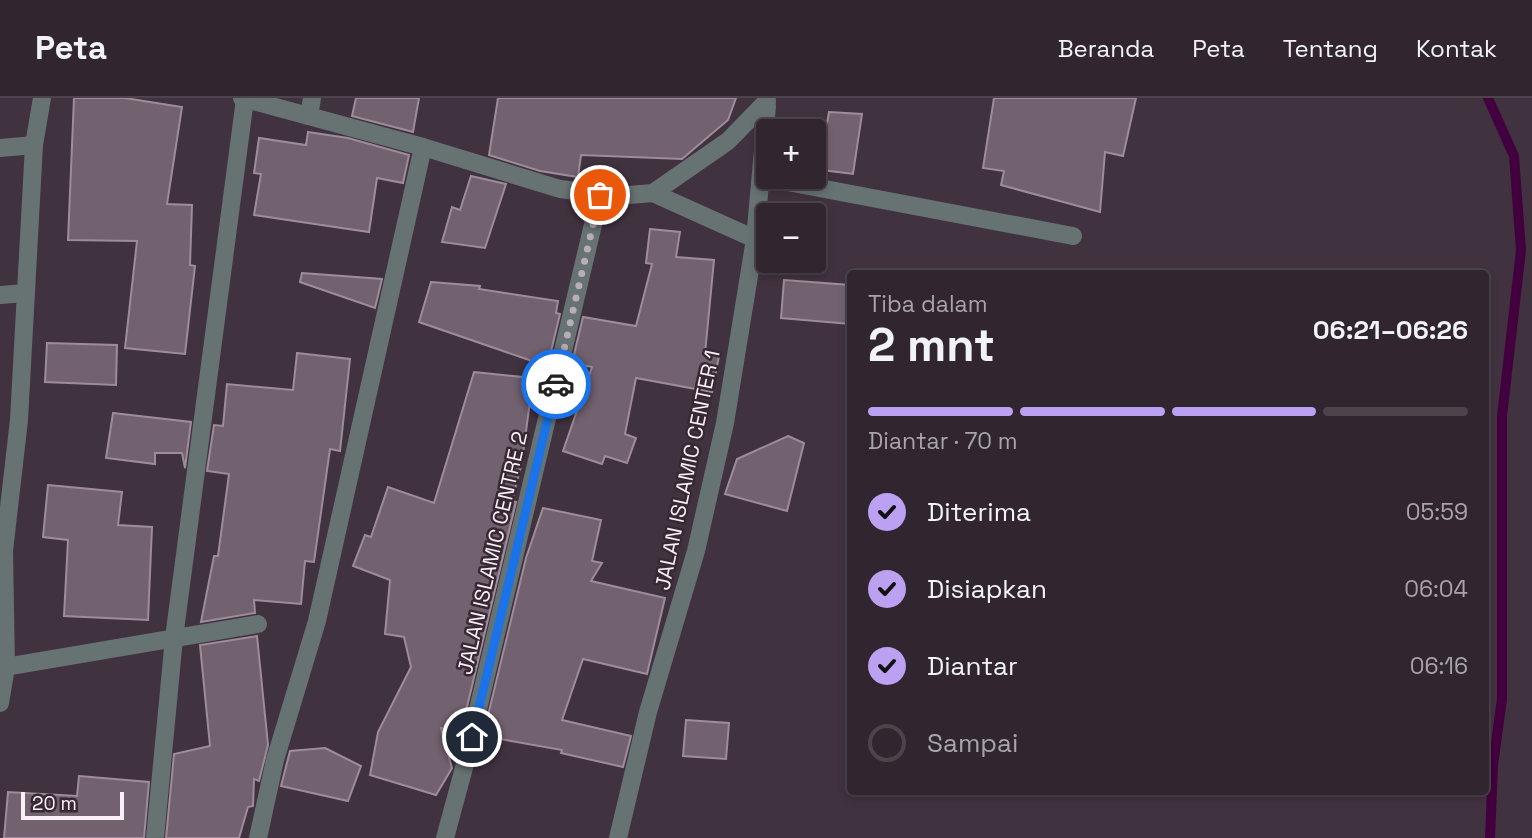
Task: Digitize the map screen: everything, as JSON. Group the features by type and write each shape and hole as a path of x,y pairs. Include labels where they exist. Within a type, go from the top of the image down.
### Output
{"street":[{"path":"0,703 4,551 19,420 34,145 42,98"},
{"path":"155,838 174,638 244,98 423,147 560,189 600,195 653,193 755,239"},
{"path":"309,116 312,98"},
{"path":"653,193 728,141 767,102"},
{"path":"0,148 34,145"},
{"path":"258,838 275,760 317,621 423,147"},
{"name":"JALAN ISLAMIC CENTER 1","path":"618,838 648,712 696,551 725,423 761,189"},
{"path":"825,189 1073,236"},
{"name":"JALAN ISLAMIC CENTRE 2","path":"445,838 466,764 600,195"},
{"path":"0,295 26,293"},
{"path":"3,668 258,624"}],"building":[{"path":"74,98 125,98 182,107 167,204 192,205 190,265 195,266 185,354 125,348 137,241 68,240"},
{"path":"356,98 419,98 413,132 352,116"},
{"path":"498,98 736,98 728,120 682,159 581,155 578,177 540,171 489,155"},
{"path":"994,98 1136,98 1123,156 1105,152 1100,212 1001,185 1004,171 983,168"},
{"path":"829,112 862,114 853,174 826,171 826,129"},
{"path":"308,132 348,138 409,155 403,183 377,178 369,232 254,215 261,174 254,173 259,138 306,145"},
{"path":"471,176 506,184 485,248 442,242 452,207 460,210"},
{"path":"650,229 680,232 676,257 714,260 705,354 719,356 712,392 636,378 625,434 636,438 627,463 605,456 602,464 563,451 592,367 572,363 583,317 636,326 652,264 646,263"},
{"path":"302,273 382,279 375,308 300,282"},
{"path":"784,280 847,285 847,324 781,318"},
{"path":"431,282 480,286 479,289 558,301 556,313 560,314 549,360 535,358 535,362 419,322"},
{"path":"47,343 117,345 116,385 45,382"},
{"path":"297,353 350,359 340,451 330,449 314,562 305,561 301,604 254,600 255,613 201,622 214,556 218,556 229,474 207,471 214,425 223,426 227,384 293,390"},
{"path":"474,372 533,378 522,462 512,501 516,502 461,732 441,728 452,768 436,795 370,775 378,732 411,667 404,637 385,634 390,580 353,566 365,535 371,537 388,487 434,503"},
{"path":"113,413 191,422 185,468 182,453 155,453 155,464 106,458"},
{"path":"788,436 804,443 787,511 725,494 737,459"},
{"path":"48,485 122,492 118,525 152,527 148,620 64,616 68,540 43,537"},
{"path":"543,508 601,520 592,561 602,563 591,581 665,598 647,674 583,659 562,720 631,736 623,767 561,753 562,750 483,736 526,558"},
{"path":"257,636 268,745 259,781 254,779 253,806 248,807 239,838 166,838 174,754 210,746 200,645"},
{"path":"686,720 729,723 726,759 683,756"},
{"path":"325,748 361,766 348,801 281,786 290,751"},
{"path":"79,776 149,782 144,838 4,838 8,792 77,796"}],"waterway":[{"path":"1488,98 1514,156 1521,250 1502,416 1502,699 1493,765 1490,838"}],"way so far":[{"path":"556,384 600,195"}],"route":[{"path":"472,737 556,384"}]}
